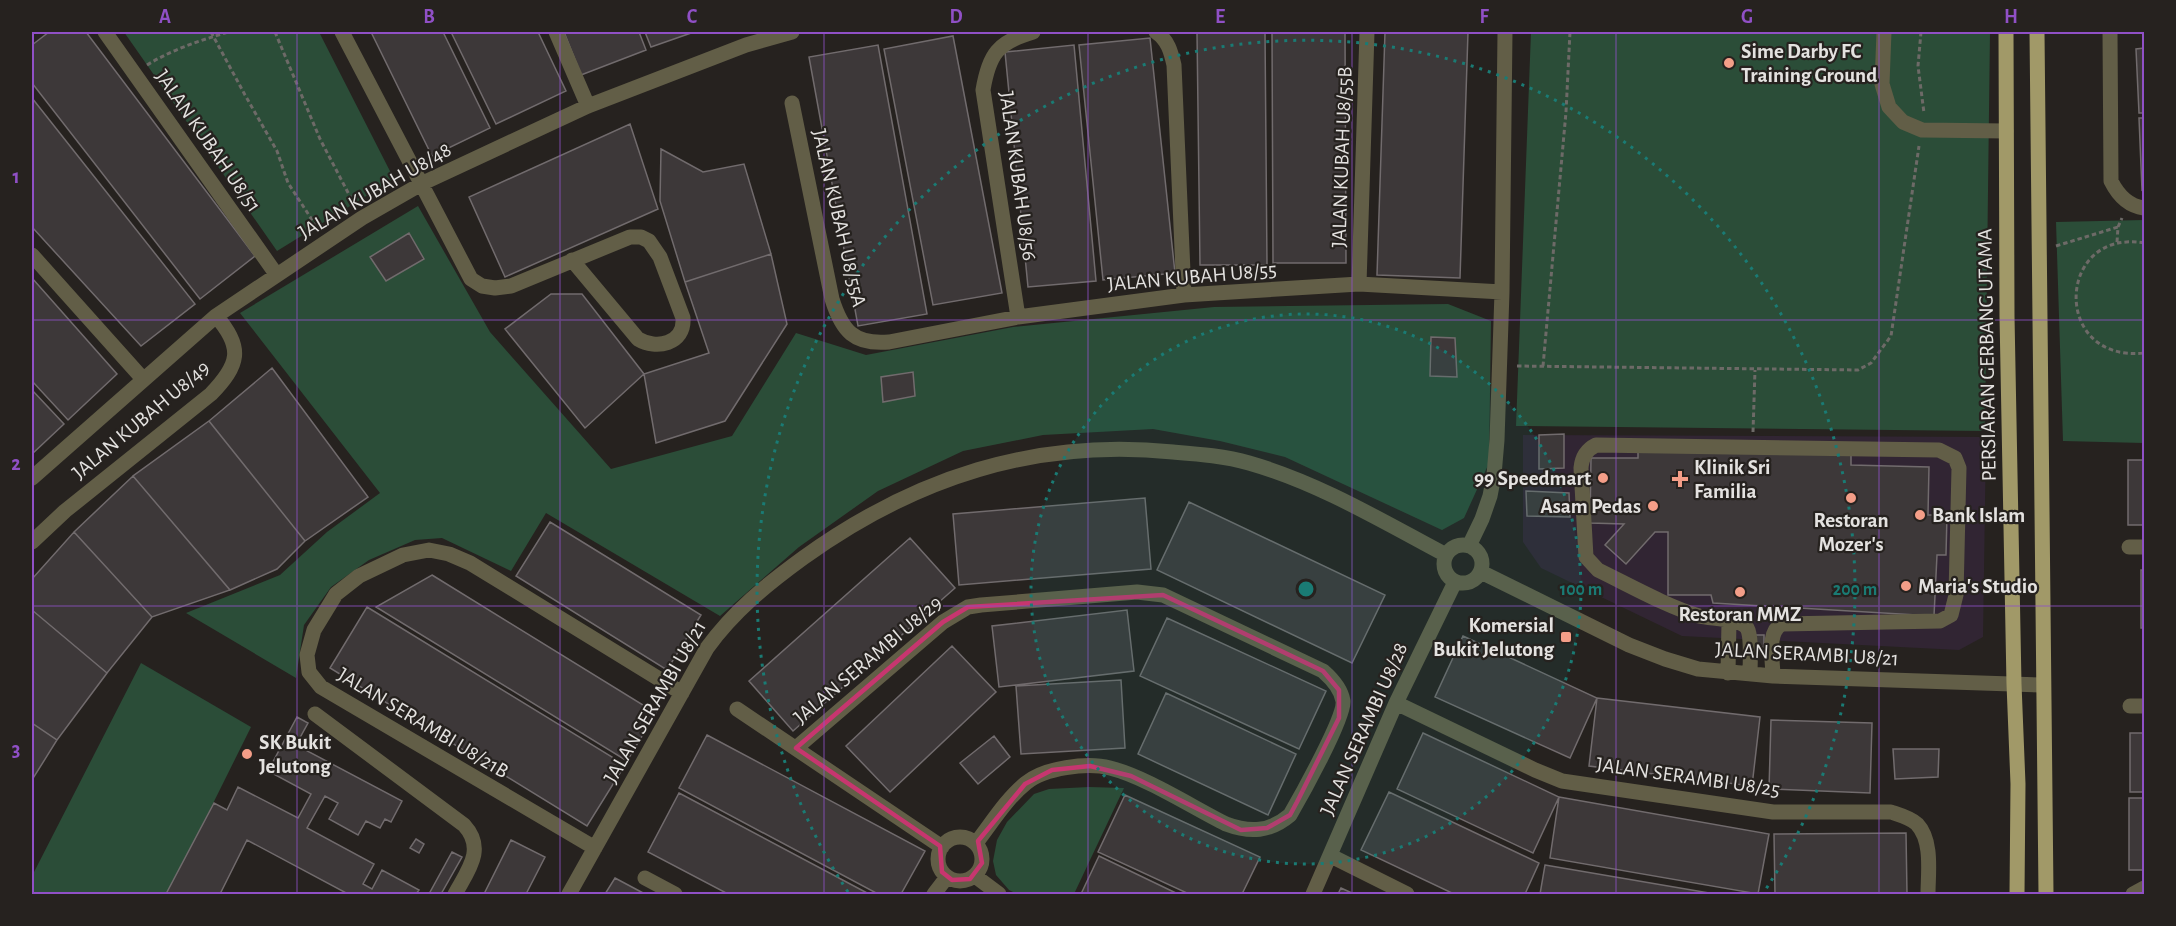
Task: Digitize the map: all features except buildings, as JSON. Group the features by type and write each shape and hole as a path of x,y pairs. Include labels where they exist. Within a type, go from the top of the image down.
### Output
{"main road":[{"name":"PERSIARAN GERBANG UTAMA","path":"2006,32 2007,328 2018,784 2017,894"},
{"path":"2037,32 2046,894"}],"street":[{"name":"JALAN KUBAH U8/51","path":"105,32 276,274"},
{"path":"342,32 423,183 471,279 482,286 495,288 511,286 572,260 630,237 640,237 649,241 660,257 683,318 682,334 668,342 656,344 646,344 638,339 572,260"},
{"path":"556,32 588,106"},
{"name":"JALAN KUBAH U8/48","path":"32,478 216,316 362,218 423,183 588,106 744,38 792,32"},
{"name":"JALAN KUBAH U8/56","path":"1018,316 983,90 986,70 992,56 1001,45 1015,37 1033,32"},
{"path":"1156,32 1162,36 1171,50 1174,66 1184,296"},
{"name":"JALAN KUBAH U8/55B","path":"1359,284 1367,32"},
{"path":"1469,546 1482,519 1494,475 1502,292 1505,32"},
{"path":"1884,32 1882,84 1889,107 1903,122 1922,130 2006,131"},
{"path":"2110,32 2110,173 2115,190 2137,205"},
{"name":"JALAN KUBAH U8/55A","path":"792,103 832,300 838,317 846,330 858,339 872,343 889,342"},
{"path":"32,255 143,379"},
{"name":"JALAN KUBAH U8/55","path":"889,342 1018,316 1184,296 1359,284 1502,292"},
{"name":"JALAN KUBAH U8/49","path":"32,542 65,511 211,394 224,381 236,357 234,342 228,330 216,316"},
{"path":"1750,674 1748,629 1739,622 1708,618 1686,611 1598,570 1588,562 1582,460 1590,448 1596,445 1939,450 1955,458 1959,468 1956,595 1951,615 1940,621 1782,624 1777,626 1772,634 1773,676"},
{"name":"JALAN SERAMBI U8/21","path":"569,894 707,648 725,623 750,599 806,556 862,519 908,494 963,474 1005,462 1047,454 1095,449 1147,449 1201,454 1247,463 1286,475 1326,492 1446,555"},
{"path":"1456,546 1469,546 1480,553 1483,566 1481,572 1473,581 1455,582 1446,573 1444,561 1446,555 1456,546"},
{"name":"JALAN SERAMBI U8/21B","path":"595,848 321,687 309,672 307,655 314,630 336,594 359,576 403,555 429,550 449,554 470,563 682,693"},
{"name":"JALAN SERAMBI U8/21","path":"1481,572 1629,645 1698,669 1773,676 2043,685"},
{"name":"JALAN SERAMBI U8/28","path":"1313,894 1396,703 1455,582"},
{"name":"JALAN SERAMBI U8/29","path":"796,748 943,622 968,607 981,605 1137,592 1163,594 1323,670 1339,690 1343,700 1339,718 1298,802 1280,824 1254,831 1241,830 1131,776 1108,767 1090,766 1052,770 1036,776 1010,800 976,843"},
{"path":"1728,673 1730,621"},
{"name":"JALAN SERAMBI U8/25","path":"1396,703 1535,770 1563,780 1773,812 1857,811 1899,814 1917,824 1924,835 1928,851 1928,894"},
{"path":"737,709 942,847"},
{"path":"315,714 464,825 470,832 476,844 474,854 455,894"},
{"path":"958,837 964,837 976,843 982,856 982,863 975,876 958,881 947,877 939,866 938,860 942,847 946,842 958,837"},
{"path":"1331,856 1407,894"},
{"path":"975,876 999,894"},
{"path":"934,894 947,877"},
{"path":"645,878 675,894"},
{"path":"2133,894 2145,888"}],"path":[{"path":"211,32 277,151 288,183 326,241"},
{"path":"134,73 166,53 184,45 228,32"},
{"path":"274,32 320,139 362,218"},
{"path":"1543,366 1566,112 1570,32"},
{"path":"1500,366 1858,370 1871,363 1890,336 1922,130 1924,112 1918,66 1921,32"},
{"path":"2039,249 2066,244 2118,227 2137,205"},
{"path":"2118,227 2118,243"},
{"path":"2145,242 2133,241 2105,247 2085,265 2075,290 2075,304 2084,329 2104,347 2117,352 2145,353"},
{"path":"1753,448 1755,370"}],"highlighted area":[{"path":"1163,595 1323,671 1339,690 1339,718 1297,802 1290,815 1267,828 1241,830 1131,776 1090,766 1052,770 1025,784 978,841 982,863 970,879 952,880 942,872 940,846 796,748 943,622 968,607"}],"shaded area":[{"path":"1523,435 1986,437 1983,637 1959,650 1682,636 1541,568 1523,542"}],"green space":[{"path":"124,32 319,32 394,179 277,251"},
{"path":"1531,32 1990,32 1985,431 1516,426"},
{"path":"418,206 490,332 611,469 732,436 796,333 866,355 1013,327 1214,307 1448,304 1491,321 1489,463 1464,518 1442,530 1285,457 1220,441 1153,429 1043,435 963,451 878,491 799,547 720,616 546,513 511,571 442,538 415,540 369,560 331,587 304,625 296,678 186,613 280,575 327,532 380,493 240,313"},
{"path":"2144,220 2144,443 2063,441 2056,222"},
{"path":"141,663 251,727 168,894 32,894 32,876"},
{"path":"1124,788 1074,894 1017,894 1009,890 996,875 993,861 997,840 1007,822 1034,794 1049,789"}],"place":[{"name":"Sime Darby FC Training Ground","path":"1729,63"},
{"name":"99 Speedmart","path":"1603,478"},
{"name":"Klinik Sri Familia","path":"1680,479"},
{"name":"Restoran Mozer's","path":"1851,498"},
{"name":"Asam Pedas","path":"1653,506"},
{"name":"Bank Islam","path":"1920,515"},
{"name":"Maria's Studio","path":"1906,586"},
{"name":"Restoran MMZ","path":"1740,592"},
{"name":"Komersial Bukit Jelutong","path":"1566,637"},
{"name":"SK Bukit Jelutong","path":"247,754"}]}
